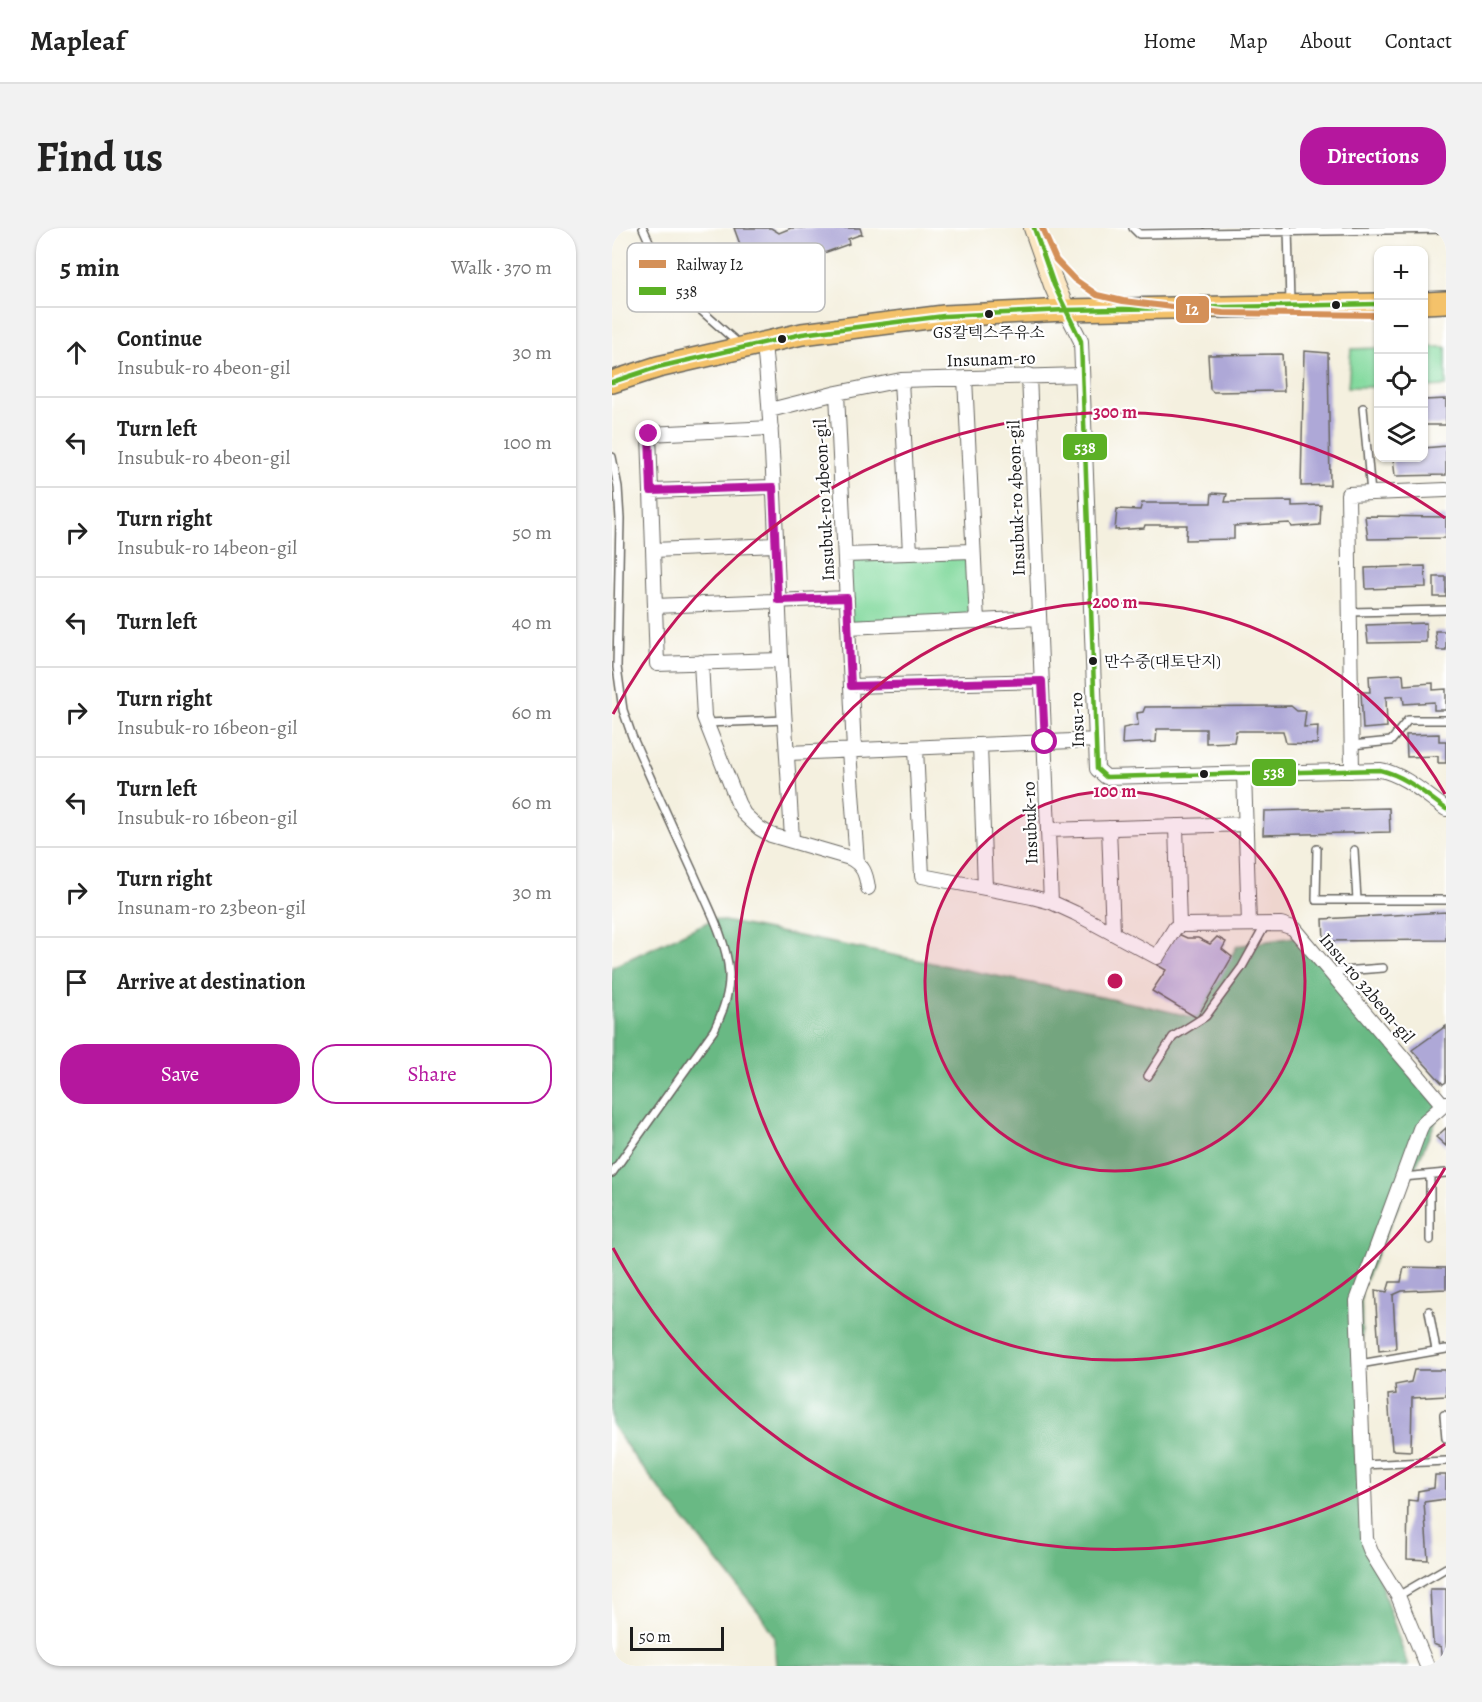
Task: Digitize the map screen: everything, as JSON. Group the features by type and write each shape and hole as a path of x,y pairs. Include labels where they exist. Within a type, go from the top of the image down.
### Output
{"main road":[{"path":"1034,228 1065,310"},
{"path":"1428,303 1446,302"},
{"path":"612,382 658,367 802,334 944,316 1065,310 1374,304"}],"street":[{"name":"Insu-ro","path":"1065,310 1081,341 1097,769 1106,777 1390,772 1401,777 1446,809"},
{"path":"754,345 770,410 792,840"},
{"name":"Insubuk-ro 4beon-gil","path":"1029,375 1045,742"},
{"name":"Insunam-ro","path":"770,410 901,380 1082,375"},
{"path":"965,378 976,621"},
{"path":"901,380 910,553"},
{"name":"Insubuk-ro 14beon-gil","path":"837,393 852,750"},
{"path":"771,428 649,434 657,664 781,660"},
{"path":"651,491 773,487"},
{"path":"1352,771 1348,494 1446,490"},
{"path":"653,550 776,545"},
{"path":"845,555 973,551"},
{"path":"655,606 847,598"},
{"path":"848,627 1040,618"},
{"path":"701,662 704,717 744,814 759,828 771,835 857,862 867,877 868,888"},
{"path":"851,686 1042,681"},
{"path":"788,753 1095,740"},
{"name":"Insubuk-ro","path":"1045,742 1051,902"},
{"path":"980,745 985,888"},
{"path":"916,748 922,876 1051,902 1157,957 1175,928 1179,926 1176,826"},
{"path":"852,750 857,862"},
{"path":"1244,774 1250,924"},
{"path":"1048,830 1246,824"},
{"path":"1109,828 1113,933"},
{"name":"Insu-ro 32beon-gil","path":"1179,926 1281,924 1293,928 1444,1104"},
{"path":"1427,1666 1398,1596 1371,1552 1366,1539 1357,1301 1423,1123 1444,1104"}],"lane":[{"path":"643,228 650,243"},
{"path":"1133,228 1139,234 1446,228"},
{"path":"1288,230 1290,306"},
{"path":"708,312 754,345"},
{"path":"1364,408 1371,493"},
{"path":"612,457 618,487 620,519 614,644 623,710 714,919 725,951 729,972 728,991 723,1012 714,1030 612,1173"},
{"path":"1350,612 1446,610"},
{"path":"706,723 785,720"},
{"path":"1352,745 1391,741 1408,720 1446,720"},
{"path":"1317,849 1316,900 1446,900"},
{"path":"1354,850 1357,900"},
{"path":"1148,1076 1173,1037 1206,1016 1242,967 1266,924"},
{"path":"1330,972 1383,968"},
{"path":"1403,1177 1446,1173"},
{"path":"1430,1175 1430,1240"},
{"path":"1429,1311 1436,1350"},
{"path":"1360,1364 1446,1348"},
{"path":"1444,1415 1446,1438"},
{"path":"1363,1465 1446,1461"},
{"path":"1398,1596 1446,1568"}],"green space":[{"path":"1428,347 1446,347 1446,386 1428,387"},
{"path":"1374,348 1374,387 1348,387 1351,349"},
{"path":"973,551 977,621 848,627 845,555"},
{"path":"714,919 1197,1018 1237,946 1300,936 1443,1105 1361,1290 1366,1539 1408,1666 776,1666 774,1636 760,1614 635,1458 612,1425 612,967"}],"building":[{"path":"734,228 771,228 779,233 791,228 860,228 862,234 848,239 849,244 825,253 825,243 740,243"},
{"path":"1304,351 1328,353 1330,485 1301,486"},
{"path":"1282,354 1284,391 1213,392 1210,389 1208,355"},
{"path":"1446,399 1446,425 1428,425 1428,400"},
{"path":"1446,446 1446,475 1395,476 1393,462 1428,462 1428,448"},
{"path":"1212,493 1227,494 1225,502 1292,501 1292,506 1321,505 1320,525 1292,527 1290,523 1234,526 1234,539 1186,540 1187,525 1145,525 1144,528 1115,530 1117,509 1140,510 1142,503 1211,503"},
{"path":"1365,516 1446,517 1446,538 1368,539"},
{"path":"1425,566 1426,587 1366,589 1365,568"},
{"path":"1434,577 1446,577 1446,597 1434,597"},
{"path":"1426,623 1426,642 1368,643 1366,625"},
{"path":"1435,631 1446,631 1446,650 1437,650"},
{"path":"1403,674 1404,685 1433,683 1433,690 1446,689 1446,710 1434,710 1434,702 1404,704 1403,696 1386,697 1387,727 1363,729 1361,692 1370,692 1369,676"},
{"path":"1291,706 1297,711 1306,711 1304,727 1318,726 1317,744 1286,743 1283,731 1236,731 1234,742 1206,743 1206,729 1157,729 1156,742 1122,744 1123,728 1138,725 1137,713 1143,712 1145,707"},
{"path":"1439,734 1439,741 1446,741 1446,763 1438,763 1438,756 1407,757 1406,735"},
{"path":"1389,808 1390,832 1263,835 1264,811"},
{"path":"1446,912 1446,940 1324,941 1323,919"},
{"path":"1176,933 1187,938 1198,938 1210,944 1217,937 1226,942 1222,949 1232,957 1197,1018 1152,991 1166,970 1157,965"},
{"path":"1446,1026 1446,1082 1443,1084 1412,1050"},
{"path":"1446,1128 1446,1146 1436,1137"},
{"path":"1404,1267 1446,1268 1446,1289 1402,1291 1393,1295 1396,1349 1379,1351 1375,1290 1387,1292 1390,1282 1401,1282"},
{"path":"1414,1370 1446,1370 1446,1396 1412,1398 1411,1451 1392,1450 1388,1395 1396,1394 1395,1385 1411,1382"},
{"path":"1435,1475 1446,1475 1446,1499 1424,1502 1428,1560 1407,1559 1408,1500 1417,1501 1418,1491 1434,1488"},
{"path":"1430,1589 1446,1589 1446,1659 1443,1659 1441,1647 1433,1644"}],"rail line":[{"name":"I2","path":"1042,228 1056,260 1074,279 1097,295 1123,301 1223,313 1374,315"}],"transit line":[{"name":"538","path":"1034,228 1054,285 1081,341 1097,769 1106,777 1380,770 1407,781 1446,809"},
{"name":"538","path":"612,382 658,367 802,334 944,316 1065,310 1374,304"}],"place":[{"name":"GS칼텍스주유소","path":"989,314"},
{"name":"만수중(대토단지)","path":"1093,661"}],"route":[{"path":"649,434 651,491 773,487 778,600 847,598 851,686 1042,681 1045,742"}]}
